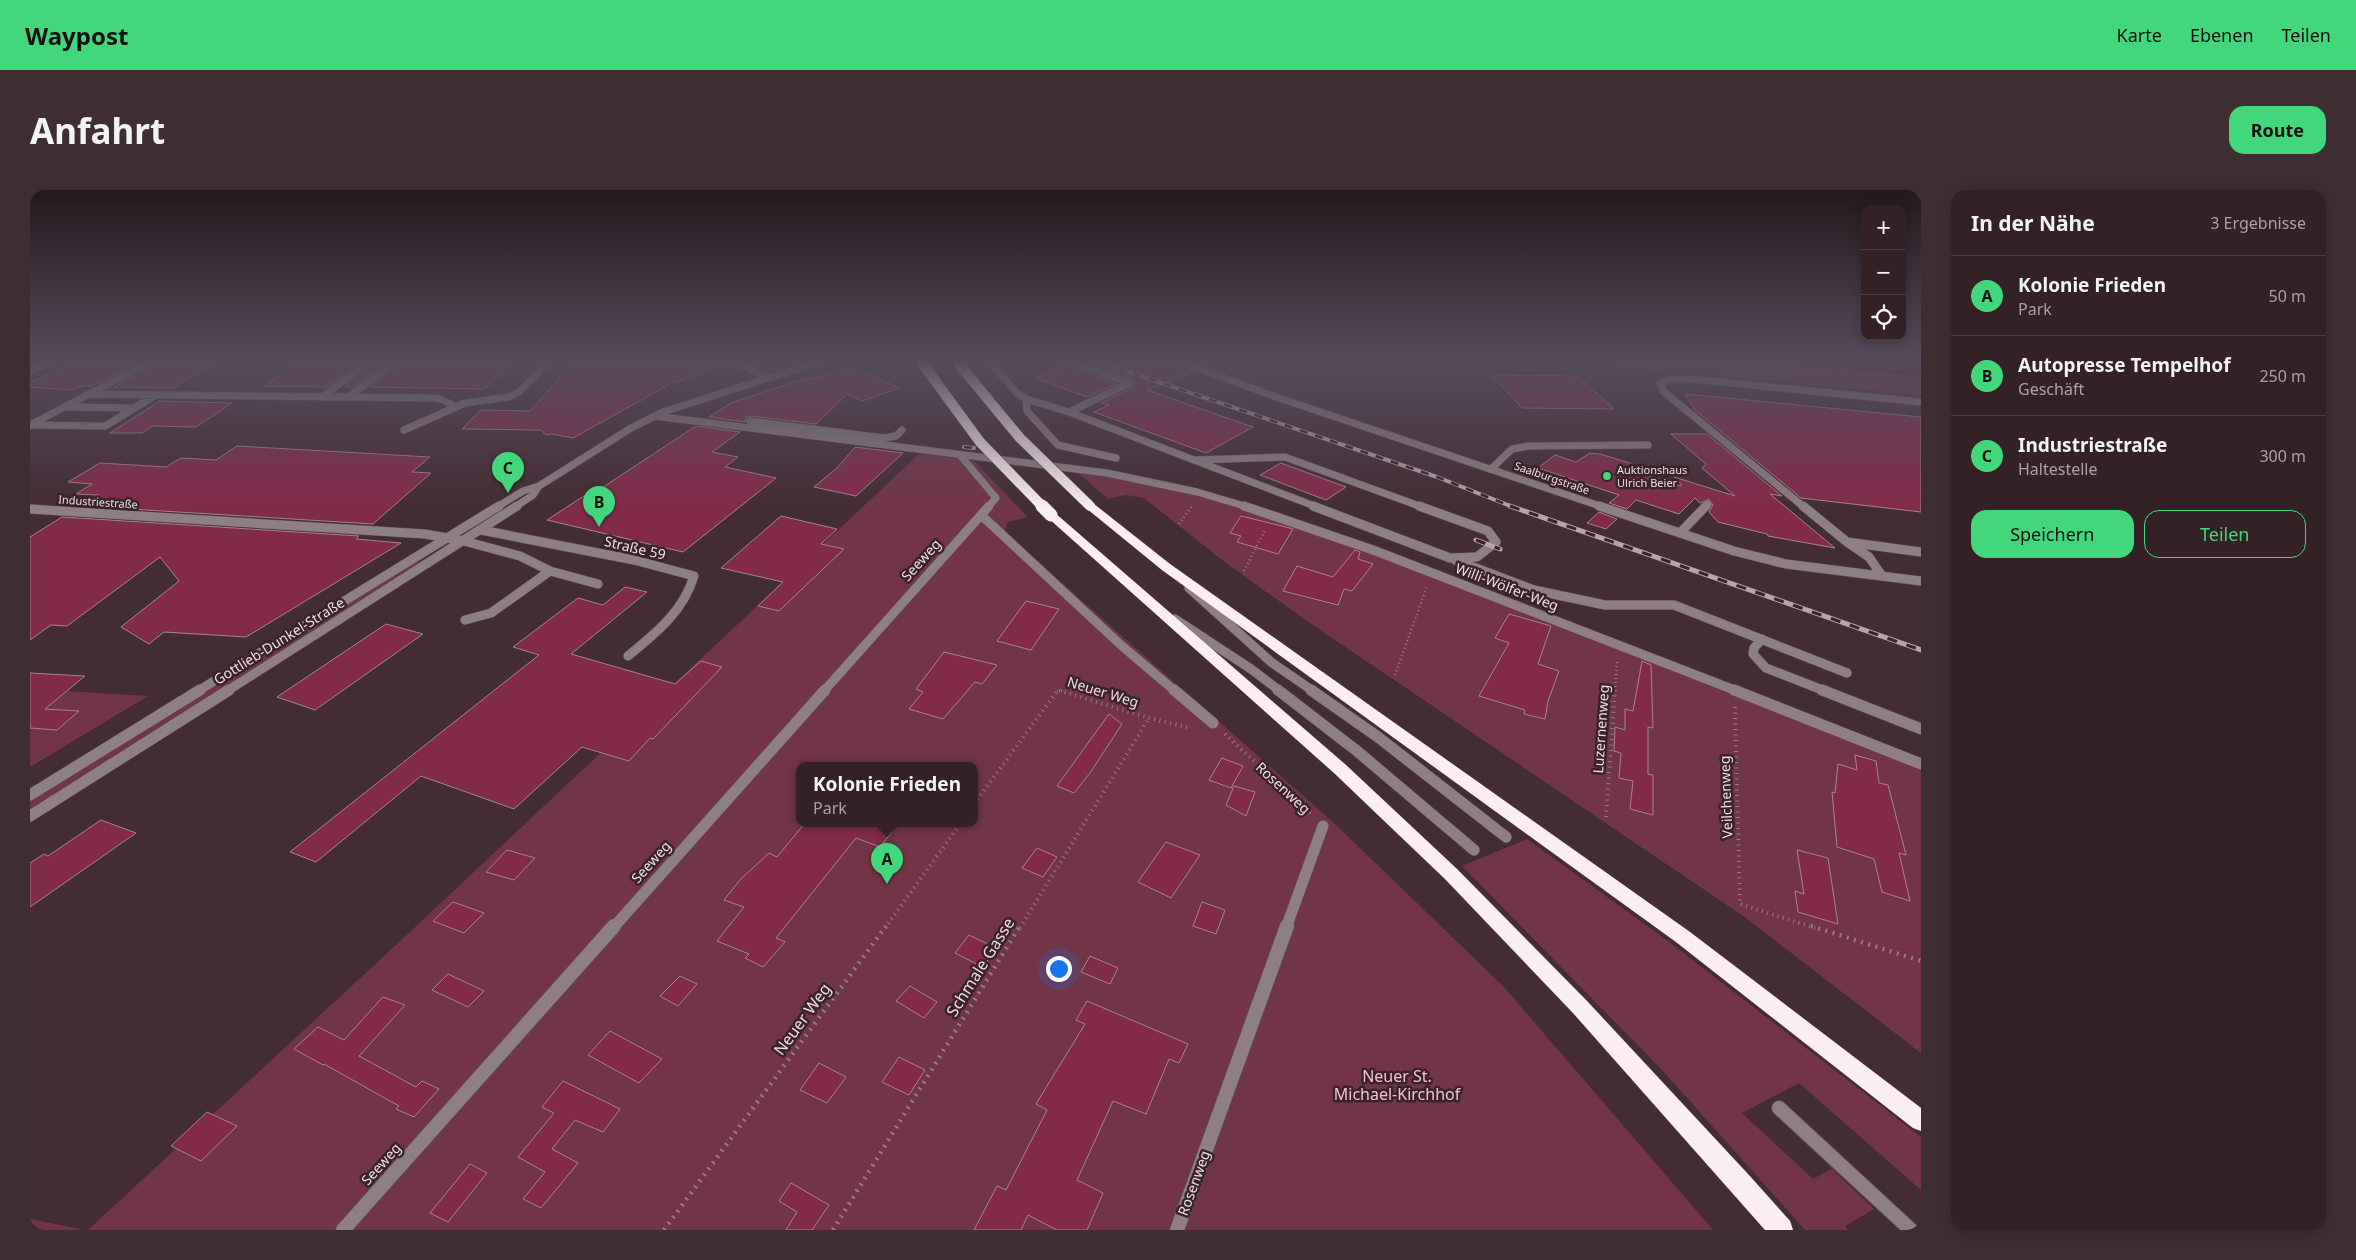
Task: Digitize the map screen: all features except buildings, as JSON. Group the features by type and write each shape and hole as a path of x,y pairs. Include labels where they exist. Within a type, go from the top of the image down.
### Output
{"highway":[{"path":"956,412 980,442 1051,514 1340,769 1451,874 1587,1015 1740,1182 1780,1230"},
{"path":"994,412 1039,460 1090,506 1166,567 1683,937 1921,1120"}],"street":[{"path":"30,425 56,412"},
{"path":"30,425 105,426 128,412"},
{"path":"404,430 446,412"},
{"name":"Gottlieb-Dunkel-Straße","path":"30,795 523,491 539,486 665,412"},
{"path":"678,412 884,438 896,436 902,430"},
{"path":"1028,412 1058,444 1116,458"},
{"path":"1069,412 1534,590 1605,605 1674,605 1846,673"},
{"name":"Saalburgstraße","path":"1319,412 1760,558 1921,581"},
{"path":"1687,412 1847,542 1869,557 1882,576"},
{"name":"Willi-Wölfer-Weg","path":"655,416 1145,479 1201,493 1273,514 1432,572 1618,643 1921,764"},
{"path":"1491,469 1512,448 1528,446 1648,445"},
{"path":"960,455 996,498 981,515 1122,646 1213,723"},
{"path":"1193,460 1285,457 1488,531 1496,542 1477,557 1450,558"},
{"name":"Gottlieb-Dunkel-Straße","path":"30,816 481,530 533,495 539,486"},
{"path":"1680,532 1708,504"},
{"name":"Industriestraße","path":"30,509 419,533 447,537 520,556 550,571 598,584"},
{"name":"Seeweg","path":"343,1230 981,515"},
{"name":"Straße 59","path":"481,530 634,560 694,576 687,597 675,615 628,656"},
{"path":"1847,542 1921,552"},
{"path":"1166,567 1271,662 1378,737 1506,837"},
{"path":"465,620 491,613 550,571"},
{"path":"1151,604 1251,669 1357,751 1474,850"},
{"path":"1762,640 1754,648 1753,654 1766,668 1921,729"},
{"name":"Rosenweg","path":"1177,1230 1323,826"},
{"path":"1779,1108 1911,1230"}],"path":[{"path":"1179,524 1201,493"},
{"path":"1244,571 1273,514"},
{"path":"1395,675 1432,572"},
{"name":"Luzernenweg","path":"1606,817 1618,643"},
{"name":"Veilchenweg","path":"1734,689 1740,904 1921,961"},
{"name":"Neuer Weg","path":"978,799 1058,690 1148,718 1209,733 1213,723"},
{"name":"Schmale Gasse","path":"833,1230 1148,718"},
{"name":"Rosenweg","path":"1213,723 1323,826"},
{"name":"Neuer Weg","path":"664,1230 958,827"}],"green space":[{"name":"Neuer St. Michael-Kirchhof","path":"920,453 973,460 1028,517 1008,522 1004,532 1335,824 1504,987 1713,1230 88,1230 397,944"},
{"path":"1068,464 1167,481 1275,511 1453,579 1519,601 1921,759 1921,1053 1746,918 1307,621 1226,563 1144,498 1126,495 1108,499"},
{"path":"414,561 421,563 30,811 30,800"},
{"path":"30,689 148,696 30,767"},
{"path":"1527,839 1668,941 1921,1137 1921,1190 1799,1083 1742,1113 1813,1179 1832,1169 1874,1209 1845,1226 1848,1230 1805,1230 1663,1071 1462,866"},
{"path":"30,1219 84,1230 30,1230"}],"railway":[{"path":"1245,412 1437,477 1513,507"},
{"path":"964,447 974,448"},
{"path":"1510,506 1921,650"},
{"path":"1476,540 1500,549"}],"place":[{"name":"Auktionshaus Ulrich Beier","path":"1607,476"},
{"name":"Industriestraße","path":"508,493"},
{"name":"Autopresse Tempelhof","path":"599,527"},
{"name":"Kolonie Frieden","path":"887,884"}]}
